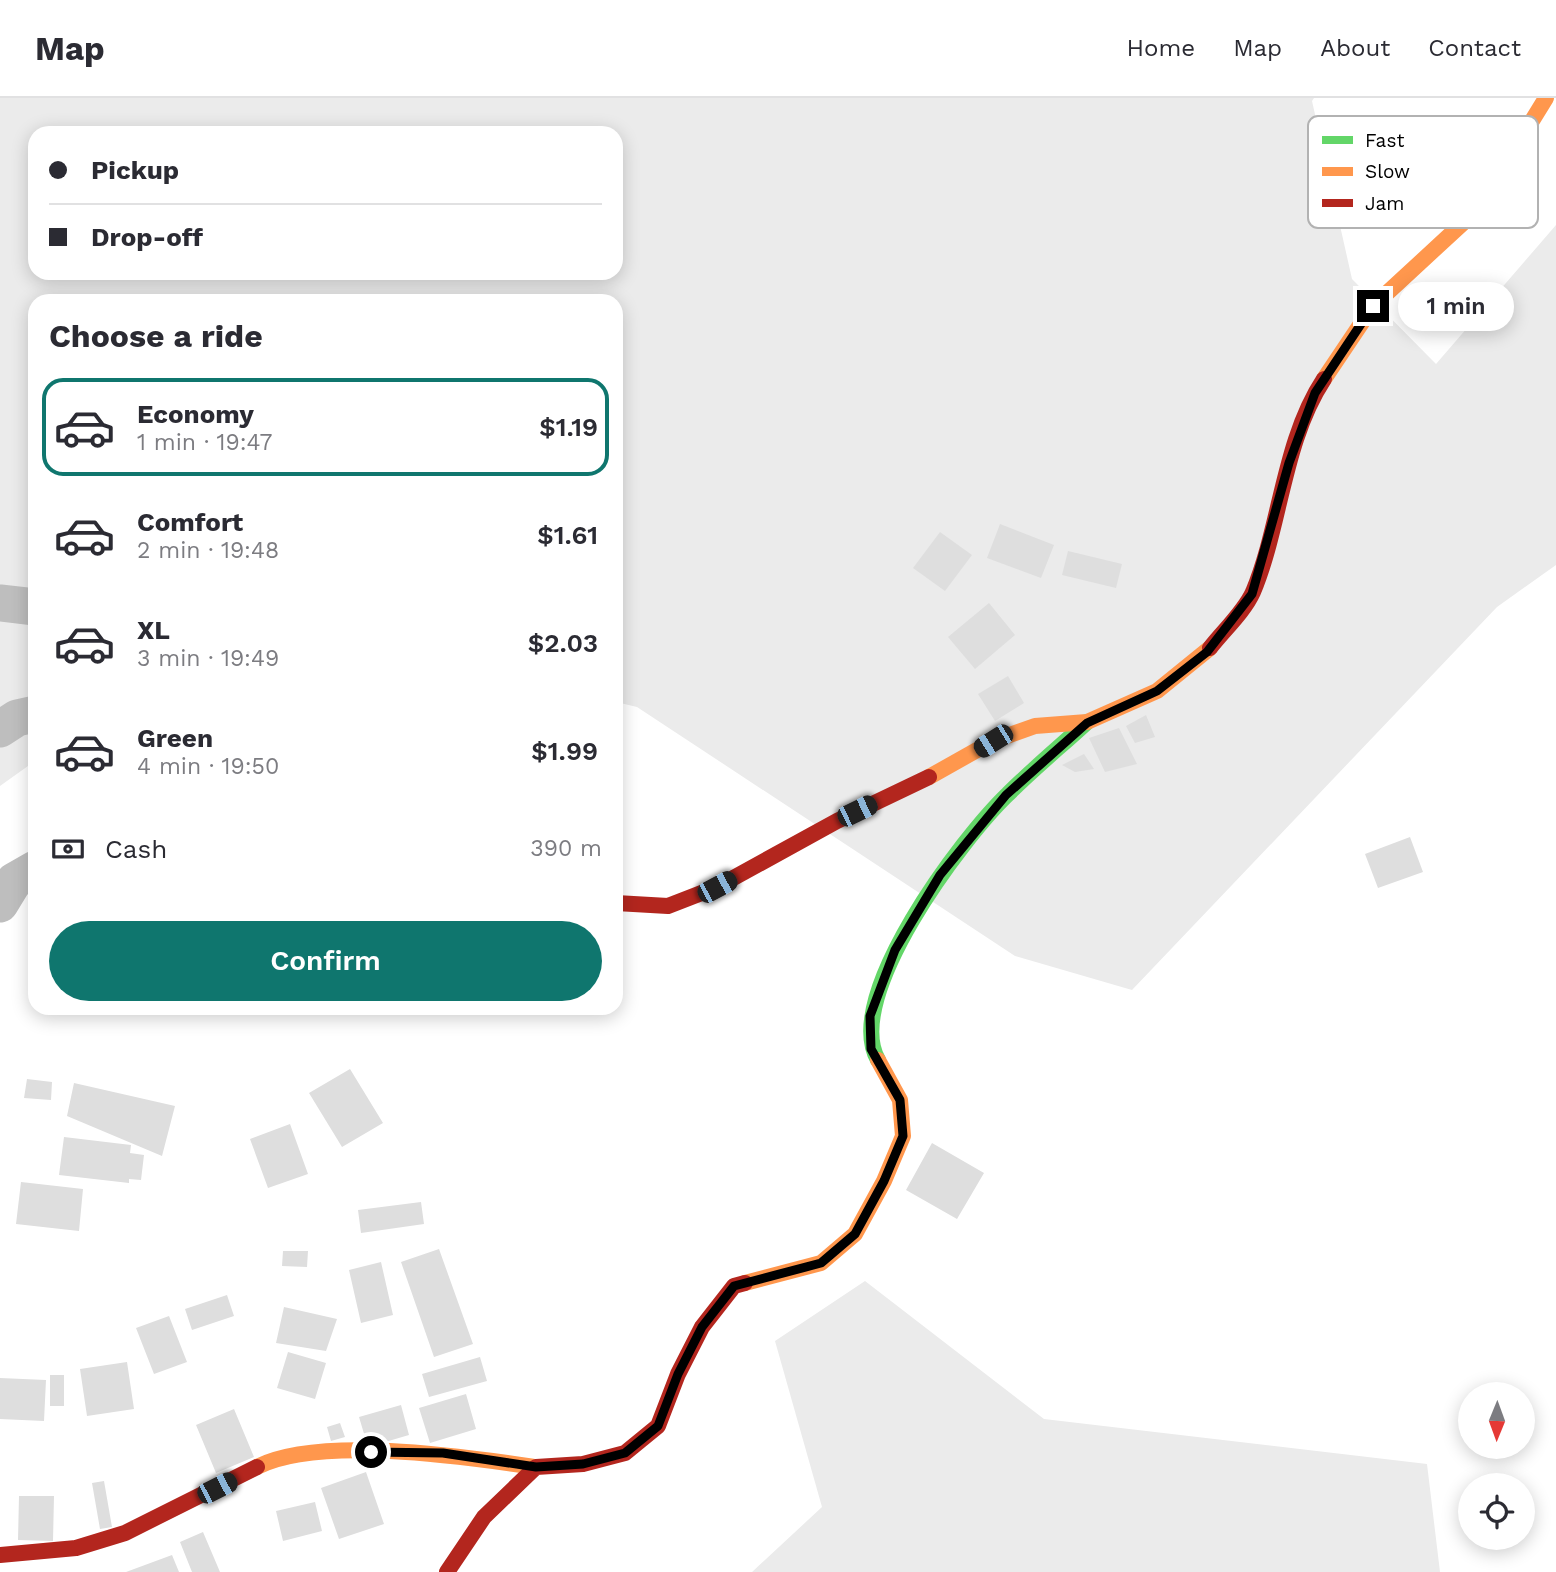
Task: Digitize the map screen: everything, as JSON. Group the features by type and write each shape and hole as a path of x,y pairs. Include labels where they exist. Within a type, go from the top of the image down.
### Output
{"street":[{"path":"1535,116 1546,98"},
{"path":"0,1555 76,1548 125,1533 272,1459 322,1452 443,1453 536,1467 583,1464 625,1453 658,1426 678,1374 702,1327 734,1286 821,1263 855,1234 884,1181 903,1136 900,1100 871,1049 870,1016 895,950 940,875 1006,795 1087,723 1157,691 1207,652 1252,594 1289,463 1315,393 1373,306 1458,228"},
{"path":"0,603 28,606"},
{"path":"0,729 17,718 28,716"},
{"path":"623,903 668,906 717,887 837,821 953,766 993,741 1035,726 1087,723"},
{"path":"0,904 14,881 28,873"},
{"path":"447,1572 484,1517 536,1467"}],"shaded area":[{"path":"0,98 1314,98 1312,101 1315,116 1308,116 1308,228 1341,228 1352,279 1436,364 1556,225 1556,565 1497,607 1132,990 1015,956 637,707 623,704 623,294 28,294 28,766 0,786"},
{"path":"865,1281 1044,1419 1427,1464 1440,1572 752,1572 822,1507 775,1341"}],"building":[{"path":"1000,524 1054,545 1041,578 987,558"},
{"path":"940,532 972,555 945,591 913,568"},
{"path":"1068,551 1122,564 1116,588 1062,575"},
{"path":"989,603 1015,635 975,669 948,637"},
{"path":"1008,676 1024,703 995,721 978,694"},
{"path":"1146,715 1155,737 1135,743 1126,726"},
{"path":"1119,728 1137,764 1105,772 1089,738"},
{"path":"1084,754 1094,769 1075,772 1062,765"},
{"path":"1410,837 1423,872 1378,888 1365,854"},
{"path":"350,1069 383,1123 342,1147 309,1093"},
{"path":"27,1079 52,1082 51,1100 24,1098"},
{"path":"74,1083 175,1106 162,1156 67,1116"},
{"path":"290,1124 308,1174 268,1188 250,1139"},
{"path":"64,1137 131,1145 130,1153 144,1155 141,1180 129,1179 129,1183 59,1175"},
{"path":"932,1143 984,1173 957,1219 906,1190"},
{"path":"21,1182 83,1189 79,1231 16,1224"},
{"path":"421,1202 424,1224 361,1233 358,1210"},
{"path":"439,1249 473,1344 434,1357 401,1262"},
{"path":"283,1251 308,1251 307,1267 282,1266"},
{"path":"381,1262 393,1315 361,1323 349,1270"},
{"path":"227,1295 234,1316 192,1330 185,1309"},
{"path":"284,1307 337,1319 326,1351 276,1343"},
{"path":"169,1316 187,1362 154,1374 136,1328"},
{"path":"288,1352 326,1363 315,1399 277,1388"},
{"path":"480,1357 487,1381 429,1397 422,1374"},
{"path":"127,1362 134,1409 87,1416 80,1369"},
{"path":"50,1375 64,1375 64,1406 50,1406"},
{"path":"0,1378 46,1380 44,1421 0,1419"},
{"path":"466,1394 476,1429 430,1443 419,1408"},
{"path":"401,1405 409,1435 368,1447 359,1417"},
{"path":"234,1409 254,1457 216,1473 196,1425"},
{"path":"340,1423 345,1437 331,1441 327,1427"},
{"path":"366,1472 384,1524 339,1539 321,1488"},
{"path":"104,1481 112,1527 100,1529 92,1483"},
{"path":"19,1496 54,1496 53,1541 18,1540"},
{"path":"315,1502 322,1531 283,1541 276,1511"},
{"path":"203,1532 220,1572 192,1572 180,1542"},
{"path":"172,1555 179,1572 126,1572"}],"traffic: fast":[{"path":"878,1060 871,1032 877,998 891,960 912,920 963,845 988,815 1087,722"}],"traffic: slow":[{"path":"1535,116 1546,98"},
{"path":"1324,379 1373,306 1458,228"},
{"path":"929,777 993,741 1035,726 1087,722 1157,691 1210,648"},
{"path":"745,1283 821,1263 855,1234 884,1181 903,1136 900,1100 878,1060"},
{"path":"257,1467 284,1457 354,1450 433,1454 536,1467"}],"traffic: jam":[{"path":"1210,648 1239,614 1253,592 1270,539 1291,456 1310,403 1324,379"},
{"path":"623,903 668,906 717,887 837,821 929,777"},
{"path":"447,1572 484,1517 536,1467 583,1464 625,1453 658,1426 678,1374 702,1327 734,1286 745,1283"},
{"path":"0,1555 76,1548 125,1533 257,1467"}],"route":[{"path":"371,1452 443,1453 536,1467 583,1464 625,1453 658,1426 678,1374 702,1327 734,1286 821,1263 855,1234 884,1181 903,1136 900,1100 871,1049 870,1016 895,950 940,875 1006,795 1087,723 1157,691 1207,652 1252,594 1289,463 1315,393 1373,306"}]}
